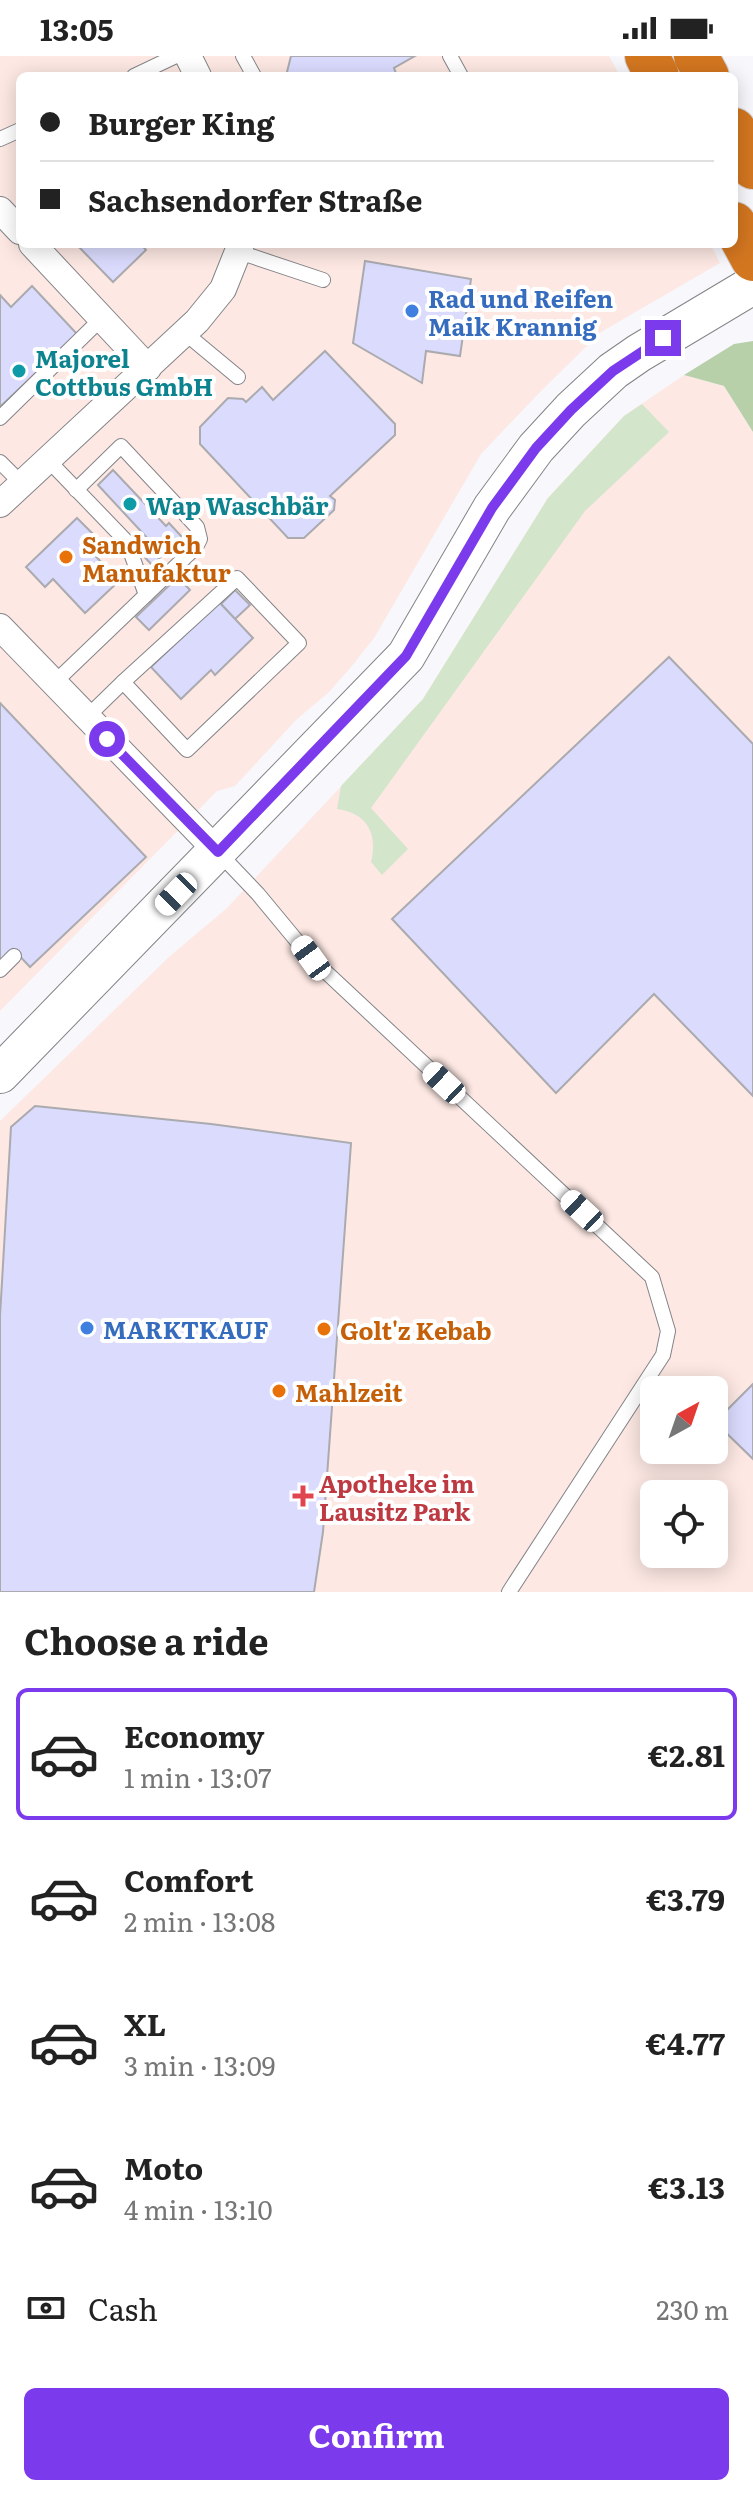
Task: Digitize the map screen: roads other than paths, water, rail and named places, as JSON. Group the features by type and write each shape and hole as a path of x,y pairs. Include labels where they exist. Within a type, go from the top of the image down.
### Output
{"highway":[{"path":"738,138 753,167"},
{"path":"738,231 753,259"}],"main road":[{"path":"0,1074 406,656 492,508 536,448 571,410 613,371 753,285"}],"street":[{"path":"0,210 16,227"},
{"path":"36,248 148,368"},
{"path":"0,504 185,333 223,289 240,248"},
{"path":"0,627 218,852"}],"lane":[{"path":"142,72 176,56"},
{"path":"240,248 323,280"},
{"path":"0,418 102,318"},
{"path":"185,333 238,377"},
{"path":"53,684 196,547 200,539 197,527 121,446 76,490"},
{"path":"48,460 127,542 146,595"},
{"path":"0,462 22,484"},
{"path":"87,717 123,682 237,578 299,643 187,750 123,682"},
{"path":"218,852 311,958 652,1277 668,1331 663,1355 509,1592"},
{"path":"0,970 14,956"}],"place":[{"name":"Rad und Reifen Maik Krannig","path":"412,311"},
{"name":"Majorel Cottbus GmbH","path":"19,371"},
{"name":"Wap Waschbär","path":"130,504"},
{"name":"Sandwich Manufaktur","path":"66,557"},
{"name":"MARKTKAUF","path":"87,1328"},
{"name":"Golt'z Kebab","path":"324,1329"},
{"name":"Mahlzeit","path":"279,1391"},
{"name":"Apotheke im Lausitz Park","path":"303,1496"}]}
